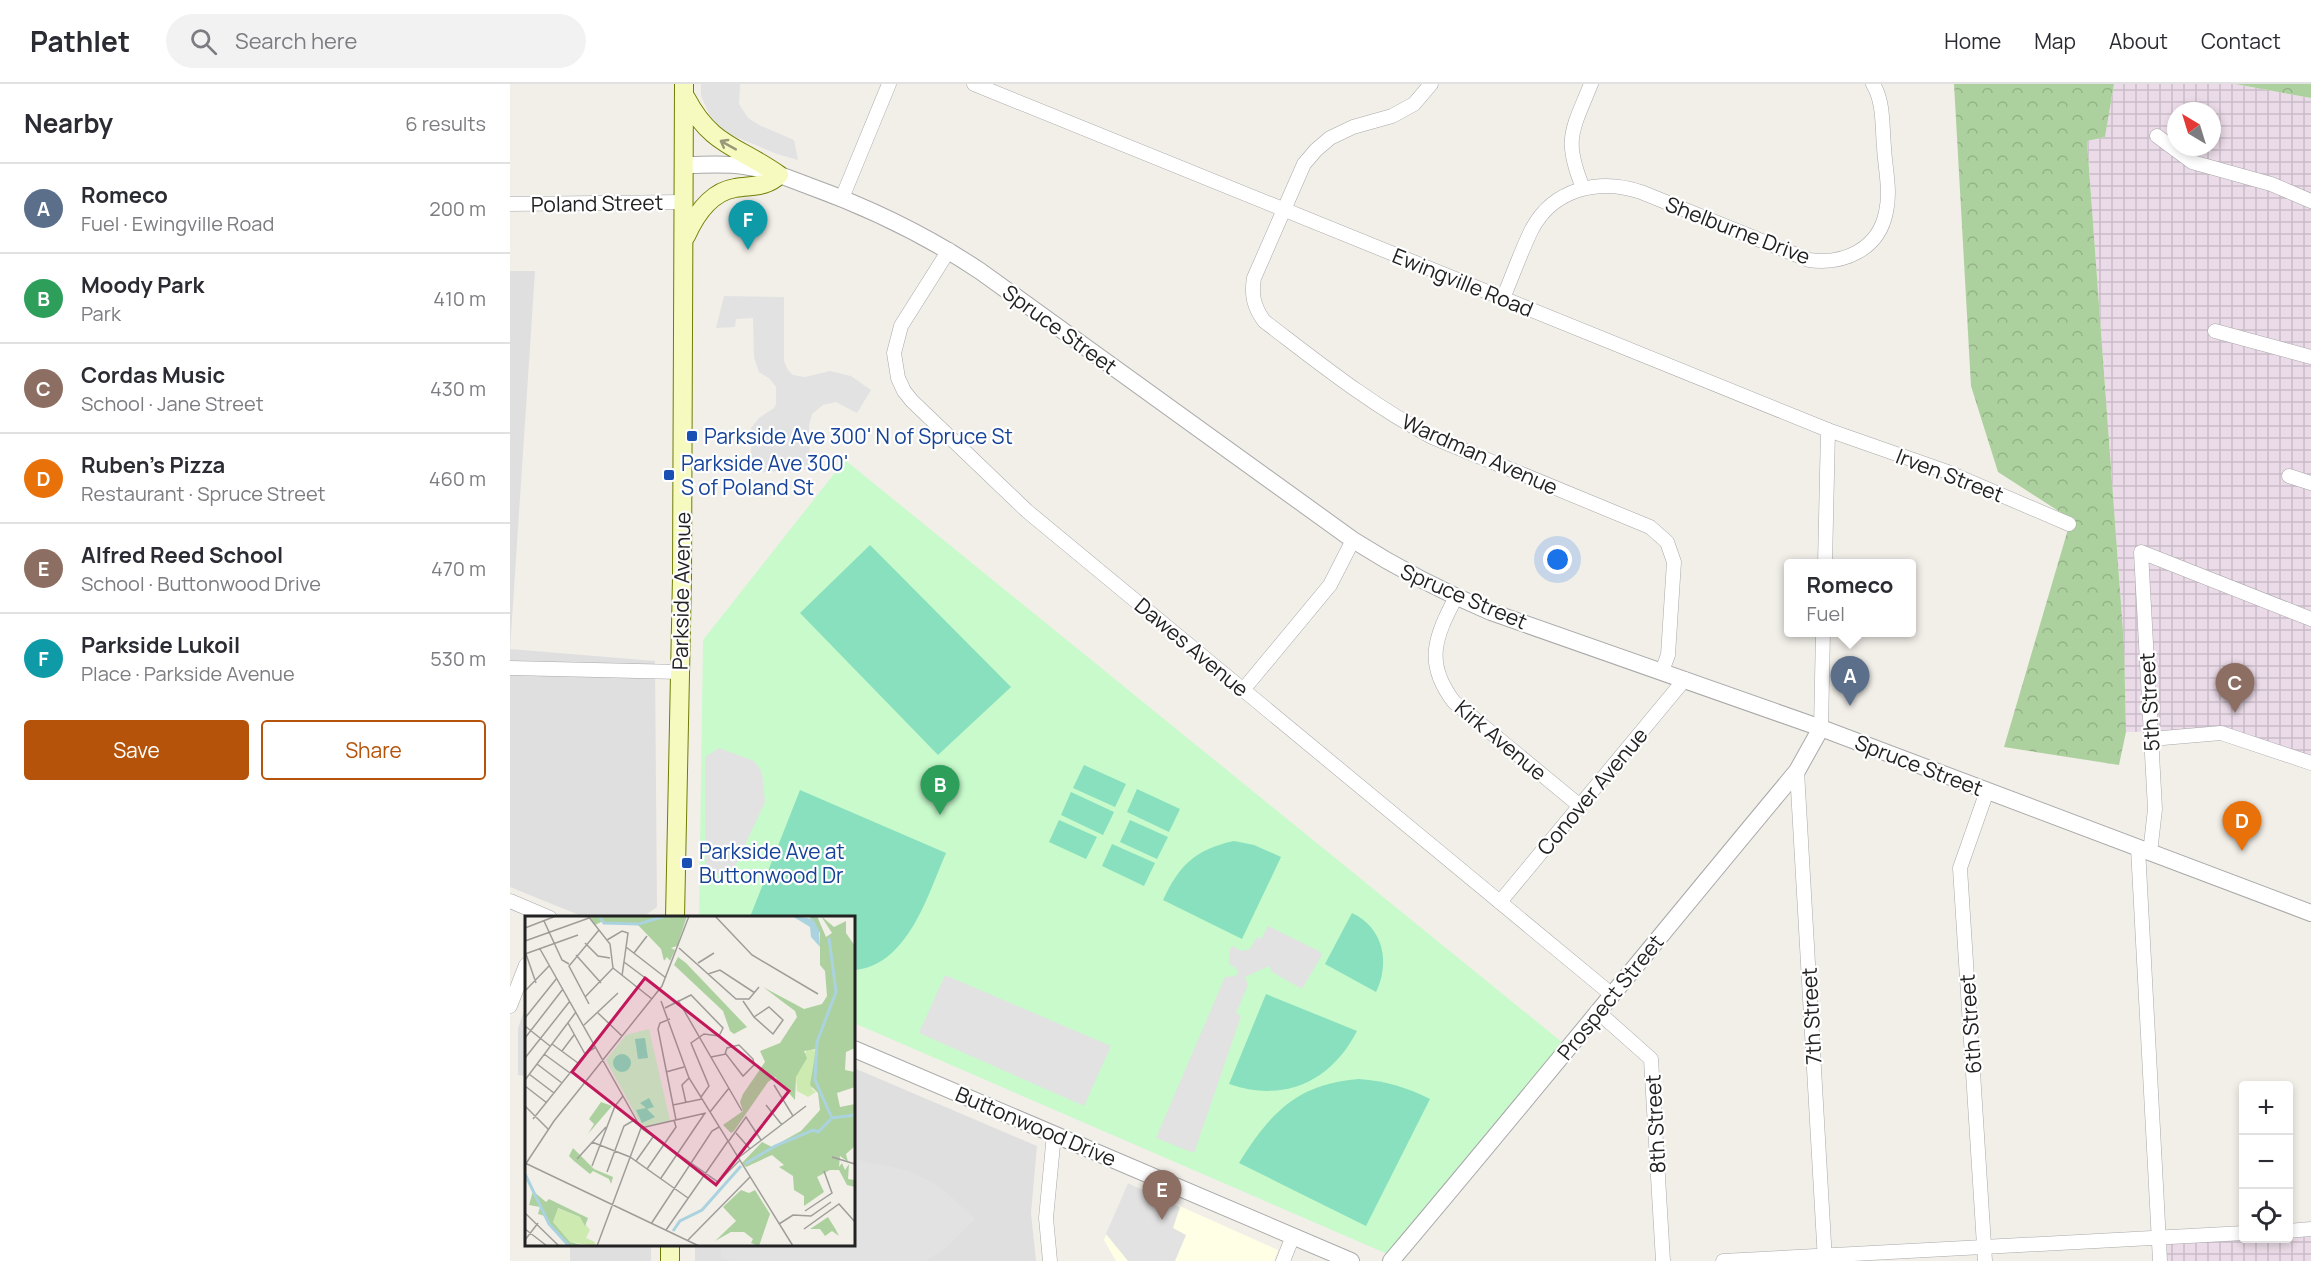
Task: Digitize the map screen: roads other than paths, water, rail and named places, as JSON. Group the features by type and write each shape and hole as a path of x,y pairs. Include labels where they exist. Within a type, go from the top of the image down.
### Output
{"main road":[{"name":"Parkside Avenue","path":"675,916 680,672 685,89"},
{"path":"684,241 693,221 703,207 717,196 732,188 759,186 772,182 778,175 762,163 716,138 695,115 685,89"},
{"path":"662,916 676,898"}],"street":[{"path":"842,198 889,84"},
{"name":"Ewingville Road","path":"974,84 1828,430"},
{"name":"Wardman Avenue","path":"1431,84 1414,104 1392,116 1330,138 1304,164 1254,278 1253,301 1264,321 1353,388 1410,425 1432,437 1650,527 1659,533 1672,551 1674,562 1668,655 1662,671"},
{"path":"1583,188 1574,167 1570,143 1572,130 1591,84"},
{"name":"Shelburne Drive","path":"1503,298 1532,229 1540,217 1560,198 1583,188 1597,185 1626,187 1809,260 1822,262 1848,258 1869,244 1877,234 1887,210 1880,102 1873,84"},
{"path":"2157,136 2192,162 2271,184 2311,201"},
{"name":"Spruce Street","path":"684,165 742,165 778,175 842,198 905,226 949,250 1353,540 1388,562 1456,597 1491,612 1821,728 2311,913"},
{"name":"Poland Street","path":"510,204 684,202"},
{"name":"Dawes Avenue","path":"949,250 901,326 896,339 895,366 904,391 920,409 1027,511 1611,994"},
{"path":"2215,331 2311,357"},
{"path":"1825,559 1828,430"},
{"name":"Irven Street","path":"1828,430 1945,471 2069,524"},
{"path":"2289,476 2311,483"},
{"path":"1243,690 1330,585 1353,540"},
{"name":"5th Street","path":"2160,1261 2144,850 2155,809 2141,552 2311,619"},
{"name":"Kirk Avenue","path":"1456,597 1442,623 1434,652 1436,666 1445,691 1454,702 1580,806"},
{"path":"1821,728 1823,637"},
{"path":"510,668 680,672"},
{"name":"Conover Avenue","path":"1500,902 1685,680"},
{"name":"Prospect Street","path":"1391,1261 1520,1109 1597,1011 1797,771 1821,728"},
{"path":"2151,739 2221,733 2311,763"},
{"name":"7th Street","path":"1797,771 1824,1258"},
{"name":"6th Street","path":"1985,1254 1960,868 1987,791"},
{"path":"510,901 545,916"},
{"path":"510,1006 525,968"},
{"name":"8th Street","path":"1597,1011 1651,1059 1663,1261"},
{"name":"Buttonwood Drive","path":"855,1048 1351,1261"},
{"path":"1050,1261 1046,1218 1054,1134"},
{"path":"2293,1230 2311,1229"},
{"path":"1723,1261 1985,1254 2159,1238 2239,1233"},
{"path":"1283,1261 1293,1236"}],"place":[{"name":"Parkside Lukoil","path":"748,250"},
{"name":"Parkside Ave 300' N of Spruce St","path":"692,436"},
{"name":"Parkside Ave 300' S of Poland St","path":"669,475"},
{"name":"Romeco","path":"1850,706"},
{"name":"Cordas Music","path":"2235,713"},
{"name":"Moody Park","path":"940,815"},
{"name":"Ruben's Pizza","path":"2242,851"},
{"name":"Parkside Ave at Buttonwood Dr","path":"687,863"},
{"name":"Alfred Reed School","path":"1162,1220"}]}
